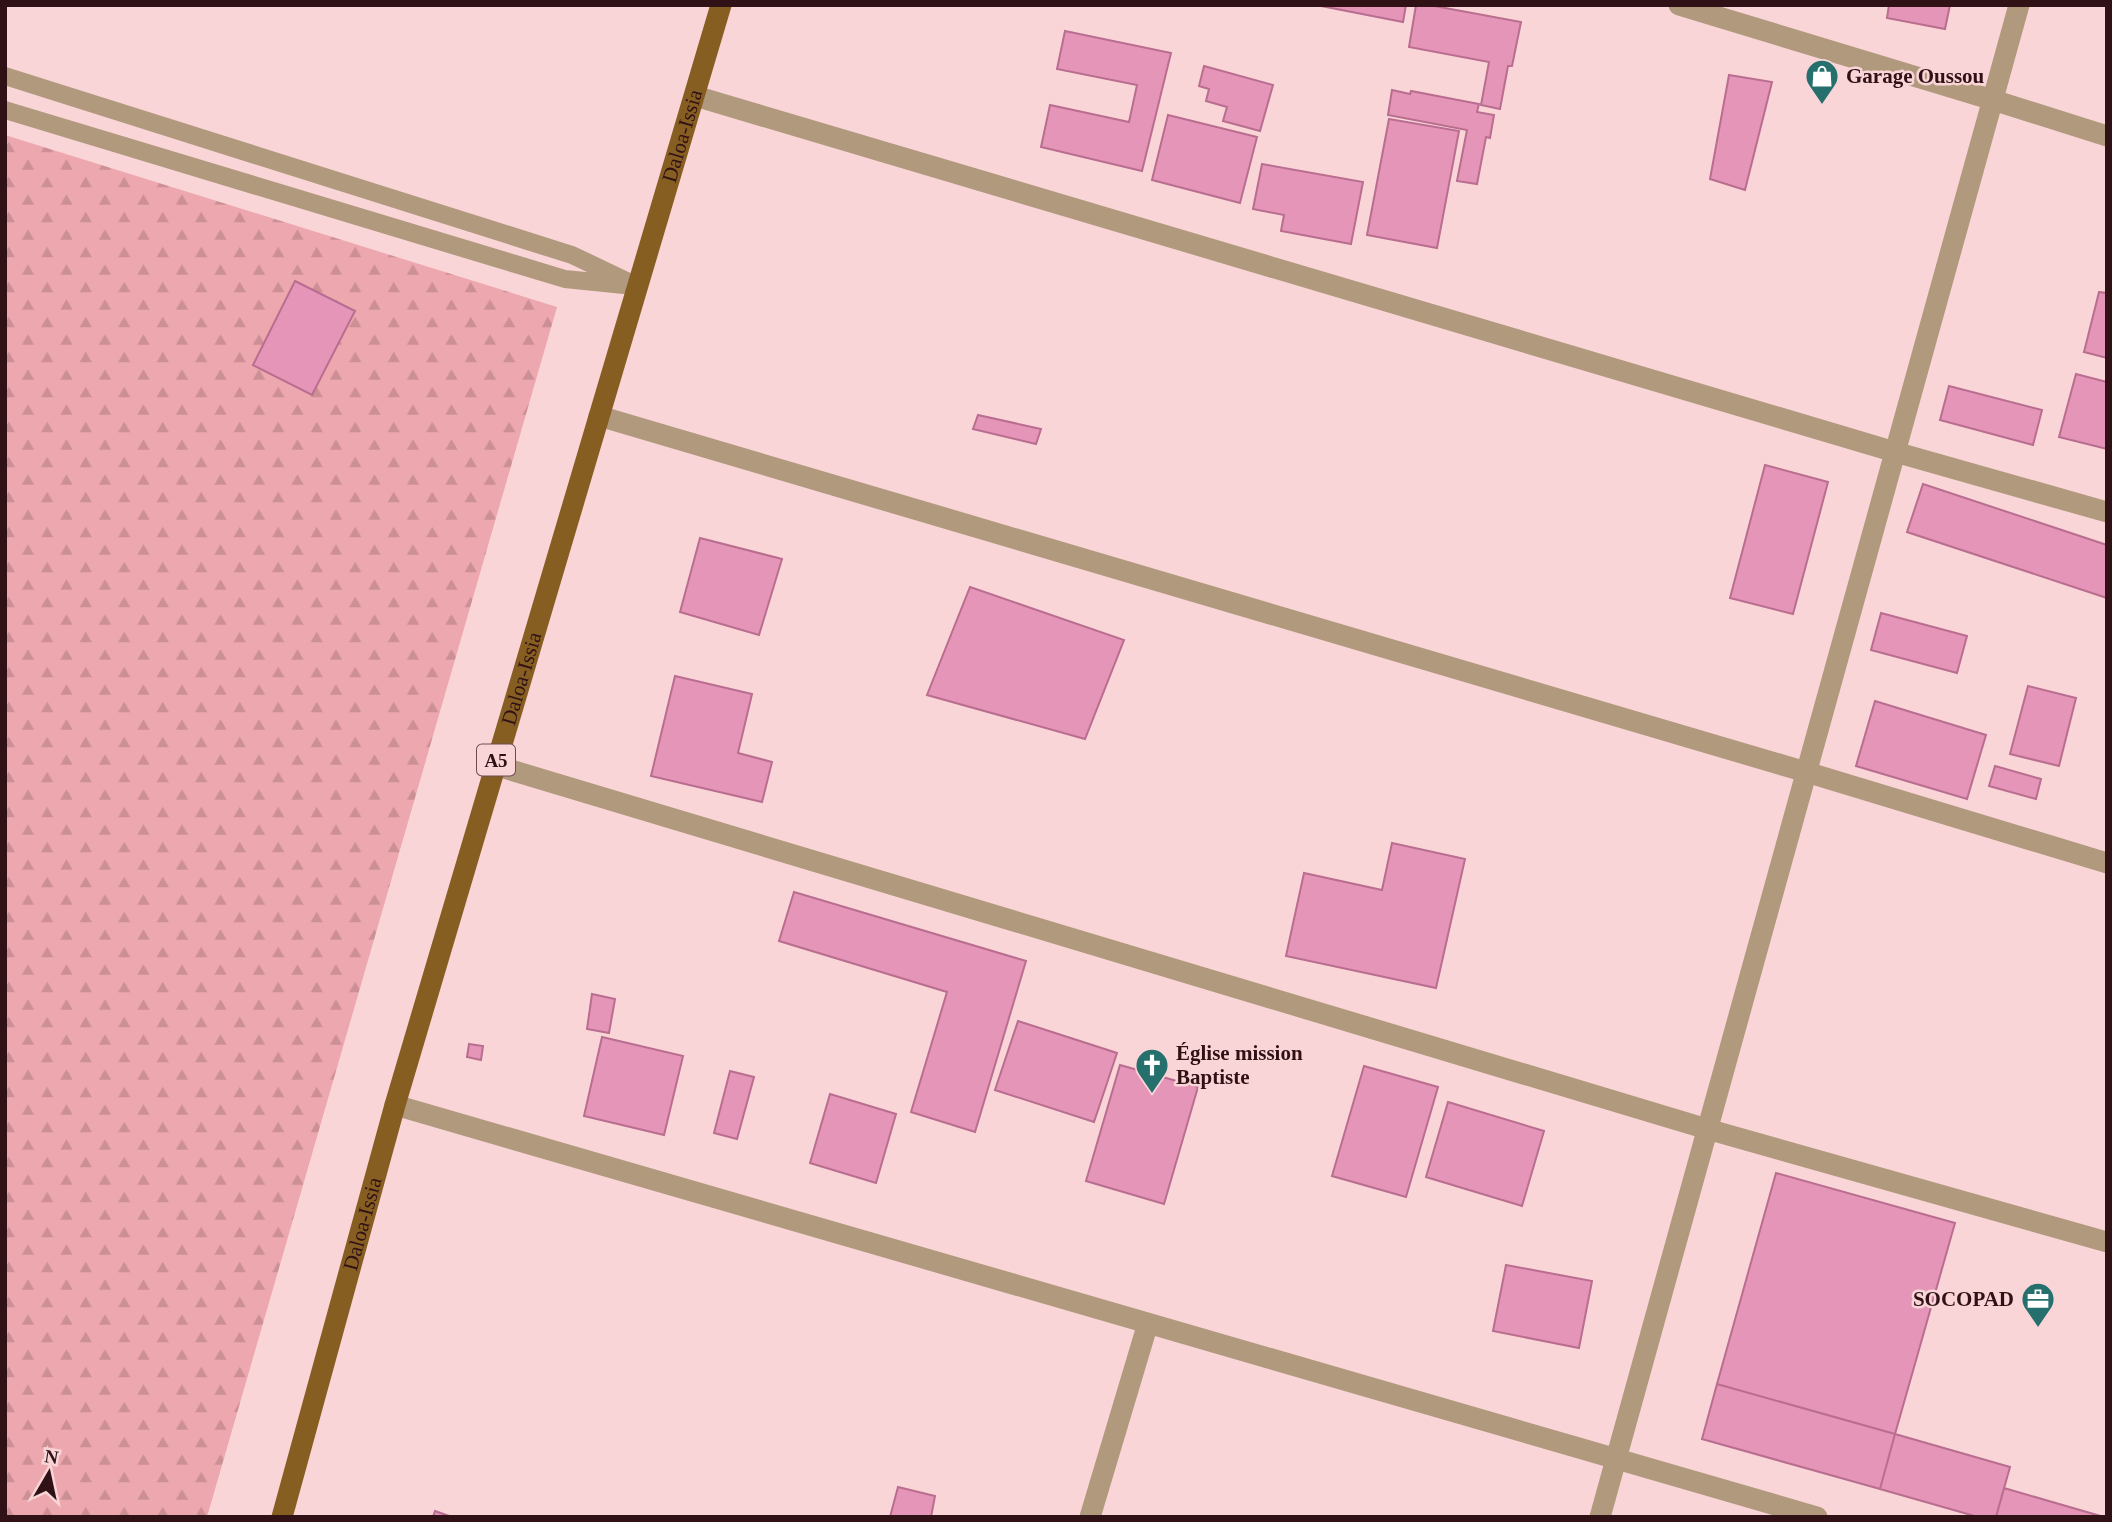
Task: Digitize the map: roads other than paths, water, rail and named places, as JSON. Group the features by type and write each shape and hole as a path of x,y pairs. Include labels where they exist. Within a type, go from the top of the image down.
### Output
{"main road":[{"name":"Daloa-Issia","path":"282,1517 395,1105 721,5"}],"street":[{"path":"1679,5 2107,136"},
{"path":"1600,1517 2019,5"},
{"path":"695,96 1895,452 2107,512"},
{"path":"599,416 2107,863"},
{"path":"494,765 1707,1129 2107,1242"},
{"path":"395,1105 1818,1517"},
{"path":"1090,1517 1148,1323"}],"lane":[{"path":"5,76 572,255 637,286"},
{"path":"5,110 565,279 637,286"}],"place":[{"name":"Garage Oussou","path":"1822,106"},
{"name":"Église mission Baptiste","path":"1152,1095"},
{"name":"SOCOPAD","path":"2038,1329"}]}
